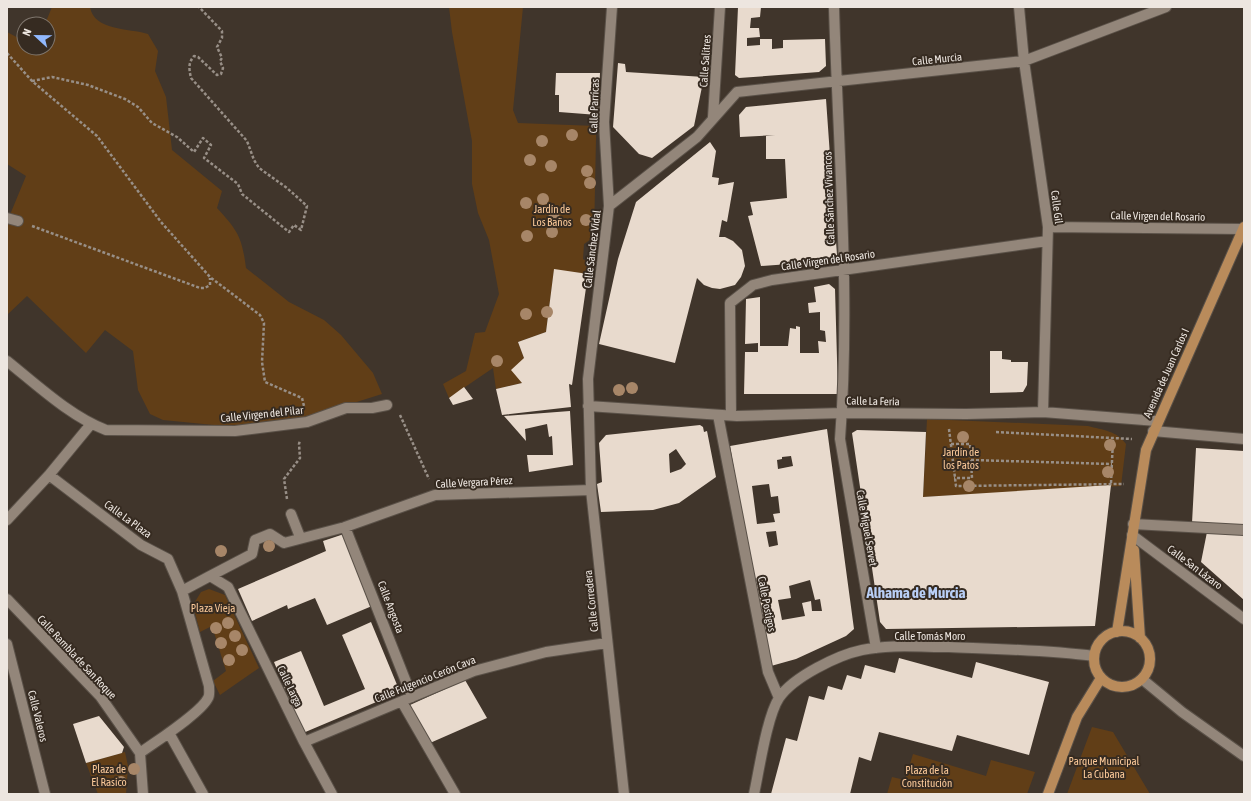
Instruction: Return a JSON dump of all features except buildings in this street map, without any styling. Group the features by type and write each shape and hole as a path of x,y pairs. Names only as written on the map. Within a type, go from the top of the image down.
{"main road":[{"name":"Avenida de Juan Carlos I","path":"1117,632 1133,524 1151,435 1244,228"},
{"name":"Avenida de Juan Carlos I","path":"1132,535 1140,638"},
{"path":"1125,631 1140,638 1146,645 1149,653 1148,671 1142,679 1135,684 1126,687 1117,687 1108,684 1101,678 1097,671 1094,656 1100,643 1104,638 1117,632 1125,631"},
{"path":"1048,794 1077,717 1101,678"}],"street":[{"name":"Calle Parricas","path":"609,206 604,122 612,7"},
{"name":"Calle Salitres","path":"713,118 720,7"},
{"name":"Calle Sánchez Vivancos","path":"834,7 843,270 842,413"},
{"name":"Calle Gil","path":"1019,7 1024,61 1048,227 1043,412"},
{"name":"Calle Murcia","path":"713,118 737,92 1024,61 1166,7"},
{"name":"Calle Sánchez Vidal","path":"588,406 588,378 609,206 697,137 713,118"},
{"path":"7,218 18,221"},
{"name":"Calle Virgen del Rosario","path":"1048,227 1244,228"},
{"name":"Calle Virgen del Rosario","path":"732,416 730,303 753,285 772,280 1048,241"},
{"name":"Calle Virgen del Pilar","path":"7,361 46,392 91,424 106,430 235,431 306,422 346,408 372,408 387,405"},
{"name":"Calle La Feria","path":"588,406 732,416 842,413 948,414 1043,412 1157,421"},
{"name":"Calle Corredera","path":"588,406 591,490 624,794"},
{"name":"Calle Miguel Servet","path":"842,413 840,439 876,648"},
{"name":"Calle Postigos","path":"718,415 768,672 779,698"},
{"path":"7,520 49,475 91,424"},
{"path":"1151,435 1244,439"},
{"name":"Calle La Plaza","path":"49,475 141,545 168,559 182,590"},
{"name":"Calle Vergara Pérez","path":"300,537 345,526 435,495 591,490"},
{"path":"143,794 140,753 169,733 205,703 209,696 209,686 182,590 252,554 256,540 270,534 284,543 300,537 290,514"},
{"path":"1133,524 1244,530"},
{"name":"Calle Angosta","path":"345,526 412,697"},
{"name":"Calle San Lázaro","path":"1132,535 1244,619"},
{"name":"Calle Larga","path":"210,576 228,587 304,742 332,794"},
{"name":"Calle Rambla de San Roque","path":"7,599 100,696 140,753"},
{"name":"Calle Fulgencio Cerón Cava","path":"304,742 474,671 546,652 607,643"},
{"name":"Calle Valeros","path":"7,644 45,794"},
{"name":"Calle Tomás Moro","path":"779,698 791,683 807,673 860,650 876,648 926,647 1046,650 1094,656"},
{"path":"1142,679 1182,712 1244,756"},
{"path":"754,794 769,725 779,698"},
{"path":"402,702 456,794"},
{"path":"169,733 203,794"}],"path":[{"path":"32,81 52,77 88,85 125,100 138,107 152,123 178,137 194,152 203,138 212,145 204,158 238,184 242,194 290,232 294,225 301,230 307,206 287,188 259,168 254,160 247,141 191,78 189,68 191,60 194,56 198,57 217,75 220,74 223,68 220,61 222,58 217,47 222,38 222,31 199,7"},
{"path":"7,53 32,81 97,136 161,222 210,277 260,315 264,323 262,362 265,382 302,398 306,422 299,444 300,458 284,479 290,514"},
{"path":"18,221 200,288 205,288 210,285 210,277"},
{"path":"387,405 402,416 435,495"},
{"path":"948,414 956,486 1111,483 1140,486"},
{"path":"949,429 957,429"},
{"path":"994,432 1113,439 1151,435"},
{"path":"1111,483 1113,439"},
{"path":"951,444 970,444 972,478 954,478"},
{"path":"971,460 1112,464"}],"green space":[{"path":"52,7 90,7 93,15 105,25 148,34 158,51 155,71 166,97 172,150 222,191 217,208 230,223 241,241 246,268 289,302 324,320 341,335 373,373 382,394 309,417 234,427 163,420 150,414 138,390 133,351 105,330 86,353 27,296 7,315 7,222 26,176 7,164 7,32 16,37 16,56 56,56 56,16 48,16"},
{"name":"Jardín de Los Baños","path":"449,7 523,7 513,110 518,123 596,126 596,138 594,237 584,244 583,259 590,264 588,274 554,270 546,332 518,342 524,358 522,383 496,389 493,368 449,398 443,384 466,371 475,333 485,332 499,294 489,240 478,213 472,184 472,141 452,32"},
{"name":"Jardín de los Patos","path":"927,419 1088,426 1109,432 1118,436 1126,444 1121,486 923,497"},
{"name":"Plaza Vieja","path":"209,589 225,595 259,668 220,695 213,681 226,671 212,626 200,632 193,605 201,592"},
{"name":"Parque Municipal La Cubana","path":"1092,727 1113,732 1150,794 1067,794"},
{"name":"Plaza de El Rasico","path":"125,752 128,766 126,794 98,794 86,763"},
{"name":"Plaza de la Constitución","path":"913,754 986,776 991,760 1035,772 1027,794 887,794 892,777 905,780"}],"district":[{"name":"Alhama de Murcia","path":"916,593"}]}
